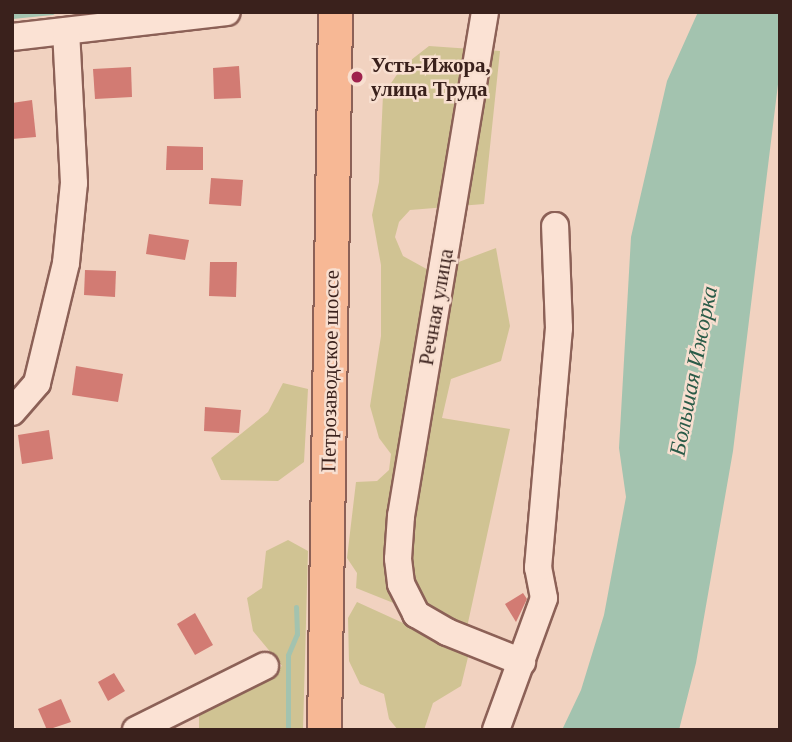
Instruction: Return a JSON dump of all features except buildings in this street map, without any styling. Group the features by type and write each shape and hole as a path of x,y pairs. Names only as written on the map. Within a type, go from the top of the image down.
{"main road":[{"name":"Петрозаводское шоссе","path":"324,730 335,12"}],"street":[{"path":"12,37 154,17 227,12"},
{"name":"Речная улица","path":"485,12 401,516 398,559 407,601 416,614 437,627 522,663"},
{"path":"12,412 37,383 66,264 74,183 66,31"},
{"path":"496,730 544,598 538,568 559,328 555,226"},
{"path":"136,730 265,667"}],"shaded area":[{"path":"429,46 500,51 484,204 410,210 399,222 395,237 403,256 432,272 496,248 510,326 501,361 451,379 442,418 510,429 466,632 356,588 357,573 347,558 356,482 377,481 389,470 391,454 379,438 370,406 381,336 381,265 372,215 379,182 383,95 402,67"},
{"path":"283,383 308,389 304,462 278,481 221,480 211,458 268,412"},
{"path":"288,540 308,551 303,730 199,730 199,710 282,666 253,631 247,598 262,588 266,551"},
{"path":"357,602 469,653 461,686 433,703 424,730 398,730 389,719 384,694 360,684 349,661 348,618"}],"water":[{"name":"Большая Ижорка","path":"698,12 780,12 780,68 733,451 696,663 679,730 562,730 581,690 604,615 626,497 619,448 631,237 667,81"}],"waterway":[{"path":"12,16 52,12"},
{"path":"288,730 288,655 297,634 296,607"}],"place":[{"name":"Усть-Ижора, улица Труда","path":"357,77"}]}
